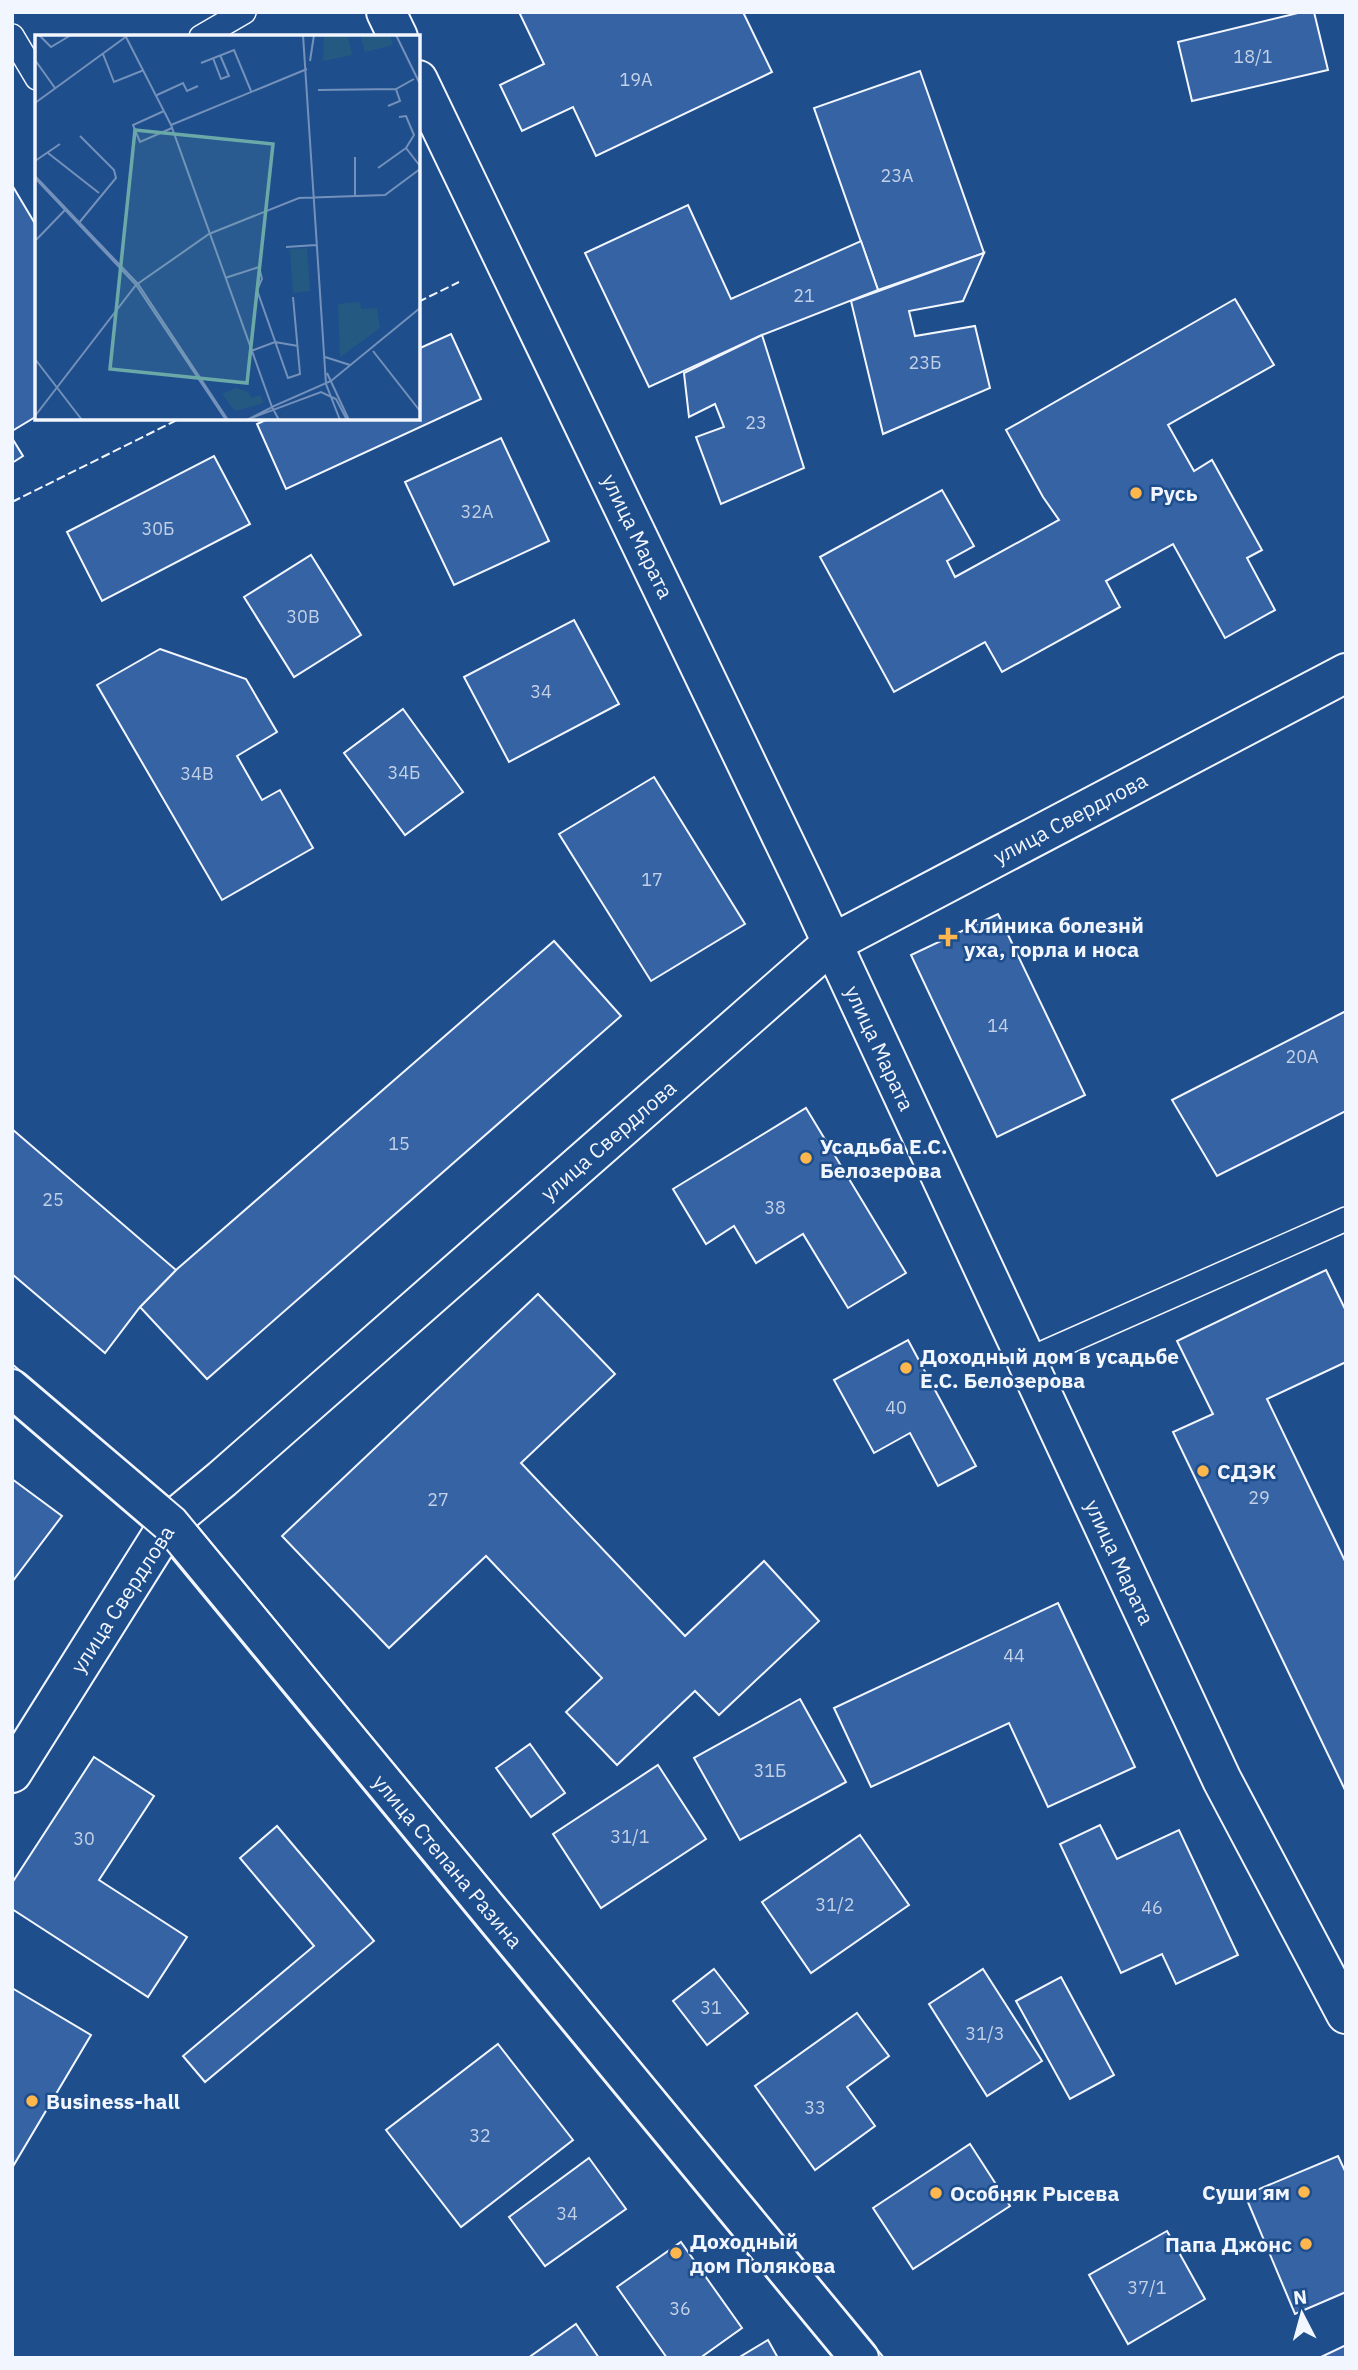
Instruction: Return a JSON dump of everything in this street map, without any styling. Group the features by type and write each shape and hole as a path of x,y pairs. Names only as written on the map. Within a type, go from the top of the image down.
{"street":[{"path":"386,12 397,35"},
{"name":"улица Марата","path":"420,84 806,885 831,944 1222,1780 1346,2014"},
{"name":"улица Свердлова","path":"12,1773 169,1523 831,944 1346,673"},
{"name":"улица Степана Разина","path":"12,1389 169,1523 859,2358"}],"lane":[{"path":"204,35 244,12"},
{"path":"12,36 35,75"},
{"path":"1027,1360 1346,1219"}],"building":[{"path":"519,12 743,12 772,72 596,156 573,107 522,131 500,85 544,64"},
{"path":"1302,12 1314,12 1328,70 1192,101 1178,42"},
{"path":"920,71 984,253 878,290 814,108"},
{"path":"12,185 35,224 35,417 12,431"},
{"path":"688,205 731,299 861,241 878,290 762,335 649,387 585,253"},
{"path":"984,253 963,301 909,311 915,336 975,326 990,388 883,434 851,301"},
{"name":"Русь","path":"1235,299 1274,365 1168,425 1194,471 1212,460 1262,550 1247,558 1275,610 1225,638 1173,544 1106,581 1120,607 1002,672 985,642 894,692 820,557 942,490 974,546 947,561 955,577 1059,520 1043,497 1006,430"},
{"path":"451,334 481,399 286,489 257,424 266,420 420,420 420,348"},
{"path":"762,335 804,468 721,504 696,437 724,427 715,404 689,417 684,373"},
{"path":"12,438 23,456 12,463"},
{"path":"501,438 549,541 454,585 405,482"},
{"path":"214,456 250,524 102,601 67,532"},
{"path":"311,555 361,635 294,677 244,597"},
{"path":"574,620 619,704 509,762 464,677"},
{"path":"160,649 246,679 277,732 237,756 262,800 280,790 313,848 222,900 97,685"},
{"path":"403,709 463,792 405,835 344,753"},
{"path":"654,777 745,924 651,981 559,834"},
{"path":"998,914 1085,1095 997,1137 911,955"},
{"path":"554,941 621,1016 207,1379 140,1307 176,1270"},
{"path":"1346,1011 1346,1111 1217,1176 1172,1100"},
{"path":"806,1108 906,1273 848,1308 803,1234 756,1263 734,1226 706,1244 673,1189"},
{"path":"12,1129 176,1270 140,1307 105,1353 12,1274"},
{"path":"1326,1270 1346,1311 1346,1362 1267,1399 1346,1563 1346,1792 1173,1432 1213,1414 1177,1341"},
{"path":"538,1294 615,1374 521,1463 685,1636 764,1561 819,1621 719,1715 695,1691 617,1765 566,1712 602,1678 486,1556 389,1648 282,1536"},
{"path":"908,1340 976,1466 938,1486 910,1433 874,1453 834,1380"},
{"path":"12,1479 62,1516 12,1582"},
{"path":"1058,1603 1135,1767 1048,1807 1009,1723 871,1787 834,1708"},
{"path":"800,1699 846,1782 740,1840 694,1758"},
{"path":"530,1744 565,1793 531,1817 496,1768"},
{"path":"94,1757 154,1796 99,1880 187,1937 148,1997 12,1909 12,1883"},
{"path":"658,1765 706,1839 601,1908 553,1834"},
{"path":"1100,1825 1117,1859 1179,1830 1238,1955 1176,1984 1162,1954 1121,1973 1060,1844"},
{"path":"277,1826 374,1941 205,2082 183,2056 314,1946 240,1858"},
{"path":"860,1835 909,1905 811,1973 762,1902"},
{"path":"714,1969 748,2013 707,2045 673,2001"},
{"path":"983,1969 1042,2061 987,2096 929,2004"},
{"path":"1061,1977 1114,2075 1070,2099 1016,2001"},
{"name":"Business-hall","path":"12,1988 91,2035 12,2168"},
{"path":"857,2013 889,2056 847,2087 875,2126 815,2170 755,2086"},
{"path":"498,2044 573,2140 461,2227 386,2130"},
{"path":"970,2144 1010,2206 913,2269 873,2208"},
{"name":"Папа Джонс","path":"1338,2156 1346,2173 1346,2292 1295,2314 1245,2195"},
{"path":"589,2158 626,2209 545,2266 509,2217"},
{"path":"1167,2231 1205,2299 1128,2344 1089,2275"},
{"path":"681,2242 742,2328 700,2358 667,2358 617,2287"},
{"path":"576,2324 599,2358 528,2358"},
{"path":"768,2340 778,2358 738,2358"},
{"path":"1346,2345 1346,2358 1319,2358"}],"tram line":[{"path":"12,1364 184,1510 884,2358"},
{"path":"12,1414 158,1539 834,2358"}],"fence":[{"path":"420,301 459,282"},
{"path":"12,502 177,420"}],"place":[{"name":"Русь","path":"1136,493"},
{"name":"Клиника болезнй уха, горла и носа","path":"948,937"},
{"name":"Усадьба Е.С. Белозерова","path":"806,1158"},
{"name":"Доходный дом в усадьбе Е.С. Белозерова","path":"906,1368"},
{"name":"СДЭК","path":"1203,1471"},
{"name":"Business-hall","path":"32,2101"},
{"name":"Суши ям","path":"1304,2192"},
{"name":"Особняк Рысева","path":"936,2193"},
{"name":"Папа Джонс","path":"1306,2244"},
{"name":"Доходный дом Полякова","path":"676,2253"}]}
